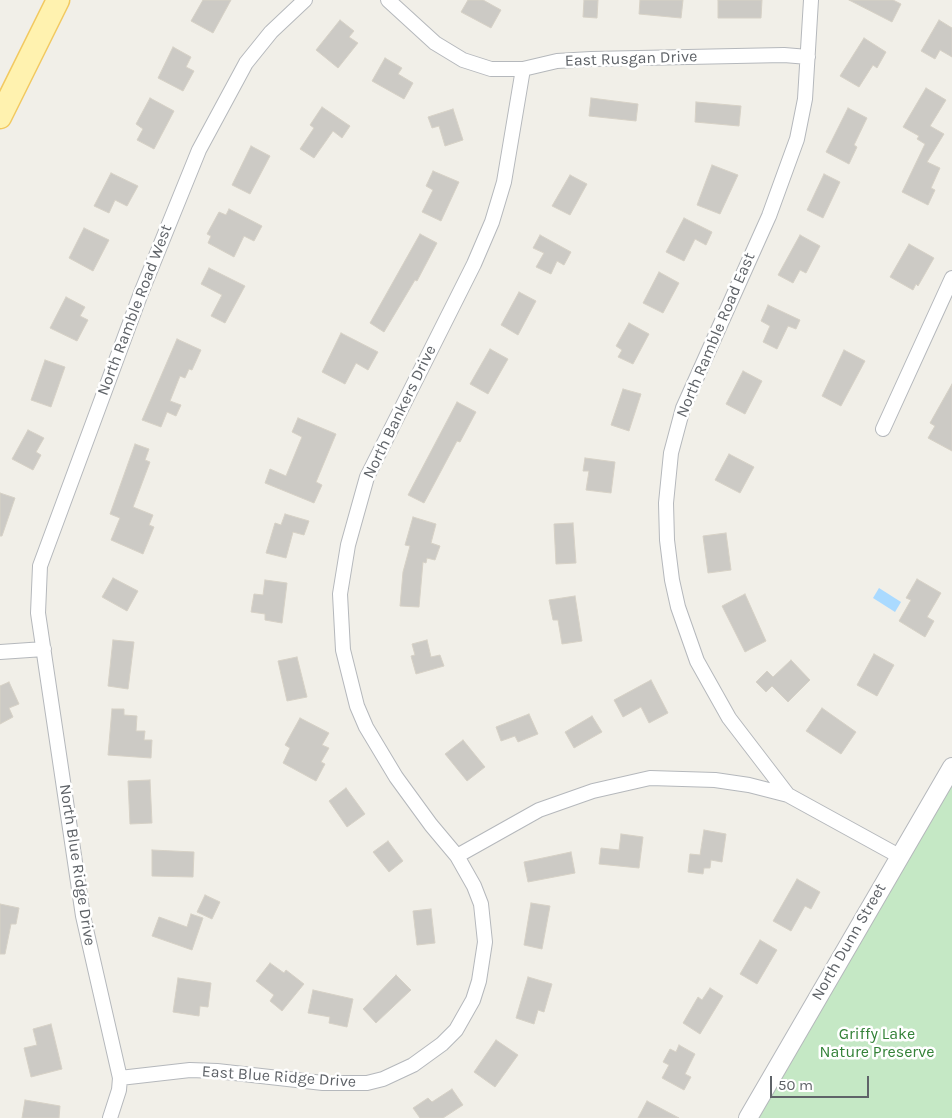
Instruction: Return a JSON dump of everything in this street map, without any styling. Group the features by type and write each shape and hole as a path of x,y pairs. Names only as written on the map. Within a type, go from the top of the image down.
{"main road":[{"path":"0,117 58,0"}],"street":[{"name":"North Ramble Road West","path":"44,649 37,594 40,566 169,221 200,150 246,62 271,32 305,0"},
{"name":"East Rusgan Drive","path":"388,0 435,43 463,60 491,69 523,69 557,61 591,59 784,55 808,57"},
{"name":"North Ramble Road East","path":"788,795 728,718 710,688 694,652 678,607 672,580 667,540 666,503 671,453 683,408 769,216 790,161 805,99 810,0"},
{"name":"North Bankers Drive","path":"457,856 431,825 396,777 366,727 357,706 343,650 340,594 348,545 367,477 474,264 495,215 504,182 523,69"},
{"path":"883,429 952,278"},
{"path":"0,652 44,649"},
{"name":"North Blue Ridge Drive","path":"44,649 83,916 120,1078"},
{"name":"North Dunn Street","path":"748,1118 952,767"},
{"path":"457,856 540,810 593,791 650,778 715,780 749,785 788,795 899,856"},
{"name":"East Blue Ridge Drive","path":"120,1078 190,1070 348,1084 383,1079 414,1065 442,1044 456,1030 473,1000 479,981 485,942 481,904 474,886 457,856"},
{"path":"110,1118 119,1090 120,1078"}],"green space":[{"name":"Griffy Lake Nature Preserve","path":"952,767 952,1118 748,1118"}],"water":[{"path":"879,588 901,602 895,612 873,598"}],"building":[{"path":"203,0 231,0 213,33 191,21"},
{"path":"468,0 483,0 501,10 491,28 461,12"},
{"path":"584,0 598,0 597,18 583,17"},
{"path":"640,0 683,0 681,18 639,14"},
{"path":"718,0 762,0 761,18 718,18"},
{"path":"849,0 893,0 901,4 892,22"},
{"path":"340,20 354,31 349,37 358,43 338,68 316,50"},
{"path":"939,20 952,28 952,57 940,50 935,59 921,51"},
{"path":"864,38 886,52 877,68 873,65 859,87 840,76"},
{"path":"173,47 191,57 186,67 194,71 183,91 158,78"},
{"path":"385,58 402,68 398,74 413,83 404,99 372,81"},
{"path":"926,88 946,100 930,126 944,134 927,162 940,168 931,188 935,190 928,205 902,192 925,144 917,139 919,136 903,127"},
{"path":"150,98 174,111 154,149 137,140 143,129 136,124"},
{"path":"591,98 638,104 636,121 589,116"},
{"path":"696,102 741,106 739,126 695,122"},
{"path":"322,107 350,126 342,138 333,131 314,158 300,149 314,128 310,125"},
{"path":"848,108 867,118 854,145 857,147 849,164 826,152"},
{"path":"453,109 463,140 445,146 439,126 432,128 428,117"},
{"path":"251,146 270,156 250,194 232,185"},
{"path":"712,165 738,175 720,214 697,205"},
{"path":"433,171 459,182 441,221 422,212 433,190 426,186"},
{"path":"111,173 138,186 127,206 115,200 109,213 94,206"},
{"path":"824,174 840,182 823,218 807,210"},
{"path":"570,175 587,184 570,215 552,206"},
{"path":"229,209 262,226 254,241 244,236 234,257 208,243 211,236 207,234 219,212 226,215"},
{"path":"684,218 712,232 706,245 695,239 684,261 666,252"},
{"path":"84,228 109,240 93,271 69,258"},
{"path":"420,234 437,243 417,281 415,280 384,332 370,323"},
{"path":"540,235 571,252 564,265 557,261 551,274 536,267 544,253 533,248"},
{"path":"800,235 820,246 806,273 800,270 793,283 778,275"},
{"path":"909,244 934,258 918,286 916,284 913,290 890,277"},
{"path":"209,268 245,286 225,323 211,316 222,295 201,284"},
{"path":"659,272 679,283 663,313 643,303"},
{"path":"519,292 536,301 518,335 501,325"},
{"path":"66,297 85,307 80,316 88,320 77,341 50,328"},
{"path":"768,305 800,320 796,329 788,326 777,349 763,342 770,326 761,321"},
{"path":"629,323 649,334 633,364 618,357 622,350 616,346"},
{"path":"341,333 378,352 368,370 356,363 345,384 322,372"},
{"path":"177,339 201,350 192,370 189,369 185,378 180,376 170,401 181,405 176,416 167,412 161,427 142,420"},
{"path":"490,349 508,359 488,394 470,384"},
{"path":"844,350 865,361 841,406 822,396"},
{"path":"45,360 65,367 51,407 31,400"},
{"path":"743,371 762,381 745,414 726,404"},
{"path":"952,384 952,451 928,438 935,426 930,423"},
{"path":"623,389 641,394 629,431 611,425"},
{"path":"457,402 476,412 460,442 457,441 424,503 408,495"},
{"path":"298,418 336,434 316,482 322,485 314,503 265,483 270,469 286,476 302,437 292,432"},
{"path":"28,430 44,438 36,452 41,455 33,470 12,459"},
{"path":"135,444 149,449 145,460 150,462 133,507 153,515 149,525 154,527 143,554 111,540 120,518 110,514"},
{"path":"729,454 754,467 740,493 715,480"},
{"path":"585,458 615,462 611,493 586,490 589,471 583,471"},
{"path":"0,493 15,498 2,536 0,536"},
{"path":"285,514 309,521 304,535 293,532 286,558 266,553 275,523 281,525"},
{"path":"413,517 436,524 431,543 440,546 435,560 427,558 426,563 423,562 419,607 400,606 403,572 410,546 405,545"},
{"path":"573,523 576,563 556,564 554,524"},
{"path":"726,533 731,570 708,573 703,536"},
{"path":"113,578 138,591 127,611 102,597"},
{"path":"917,579 941,593 927,617 934,621 925,637 899,621 911,600 906,598"},
{"path":"265,580 287,583 282,623 265,620 265,614 251,612 254,594 263,595"},
{"path":"745,594 766,641 745,652 722,606"},
{"path":"575,596 582,641 562,644 558,620 553,620 549,600"},
{"path":"113,640 134,642 128,689 108,686"},
{"path":"427,640 431,657 440,655 444,666 416,674 411,656 415,655 412,644"},
{"path":"874,654 894,665 877,696 857,685"},
{"path":"297,657 307,697 287,701 278,661"},
{"path":"791,660 810,680 788,702 772,686 766,692 756,682 767,671 773,677"},
{"path":"651,680 668,713 649,723 641,707 623,717 614,700"},
{"path":"9,682 19,704 9,708 13,717 0,724 0,686"},
{"path":"822,708 856,732 841,754 806,731"},
{"path":"112,709 124,709 124,715 137,716 136,731 145,731 144,740 152,740 151,758 108,755"},
{"path":"529,714 538,734 518,742 515,736 501,741 496,727"},
{"path":"592,716 602,732 574,748 565,732"},
{"path":"300,718 329,733 322,745 329,748 321,762 325,764 316,781 283,763 290,748 285,745"},
{"path":"463,740 485,767 467,781 445,754"},
{"path":"150,780 152,823 130,824 128,781"},
{"path":"346,788 365,814 347,827 329,801"},
{"path":"704,830 726,834 722,862 711,860 710,868 704,868 703,874 688,872 690,854 700,855"},
{"path":"621,834 643,837 639,868 599,864 601,848 619,850"},
{"path":"388,841 403,861 389,872 373,852"},
{"path":"152,850 194,852 193,877 152,876"},
{"path":"571,852 575,873 528,882 524,862"},
{"path":"797,879 820,892 811,909 805,906 791,931 773,921"},
{"path":"205,895 220,902 212,919 197,912"},
{"path":"531,903 550,906 542,949 524,945"},
{"path":"0,904 19,908 16,924 11,924 5,954 0,954"},
{"path":"431,909 435,943 417,945 413,911"},
{"path":"191,914 203,918 192,950 152,936 159,917 187,927"},
{"path":"760,940 777,950 757,984 740,974"},
{"path":"270,963 284,973 286,970 304,984 282,1011 270,1001 274,995 256,981"},
{"path":"396,975 411,990 376,1023 363,1009"},
{"path":"528,977 552,984 544,1012 538,1010 534,1024 516,1018"},
{"path":"178,978 211,983 208,1007 200,1006 199,1016 173,1012"},
{"path":"710,988 723,996 700,1034 683,1023 698,997 702,1000"},
{"path":"313,990 353,999 347,1027 329,1023 330,1017 308,1013"},
{"path":"51,1024 62,1069 31,1077 24,1048 37,1045 33,1029"},
{"path":"496,1040 518,1055 495,1087 474,1072"},
{"path":"679,1045 695,1054 685,1074 691,1077 684,1090 662,1078 669,1065 663,1062 670,1049 676,1052"},
{"path":"452,1089 463,1105 443,1118 420,1118 413,1108 428,1098 432,1102"},
{"path":"25,1100 60,1106 59,1118 22,1118"},
{"path":"647,1101 679,1118 638,1118"}]}
